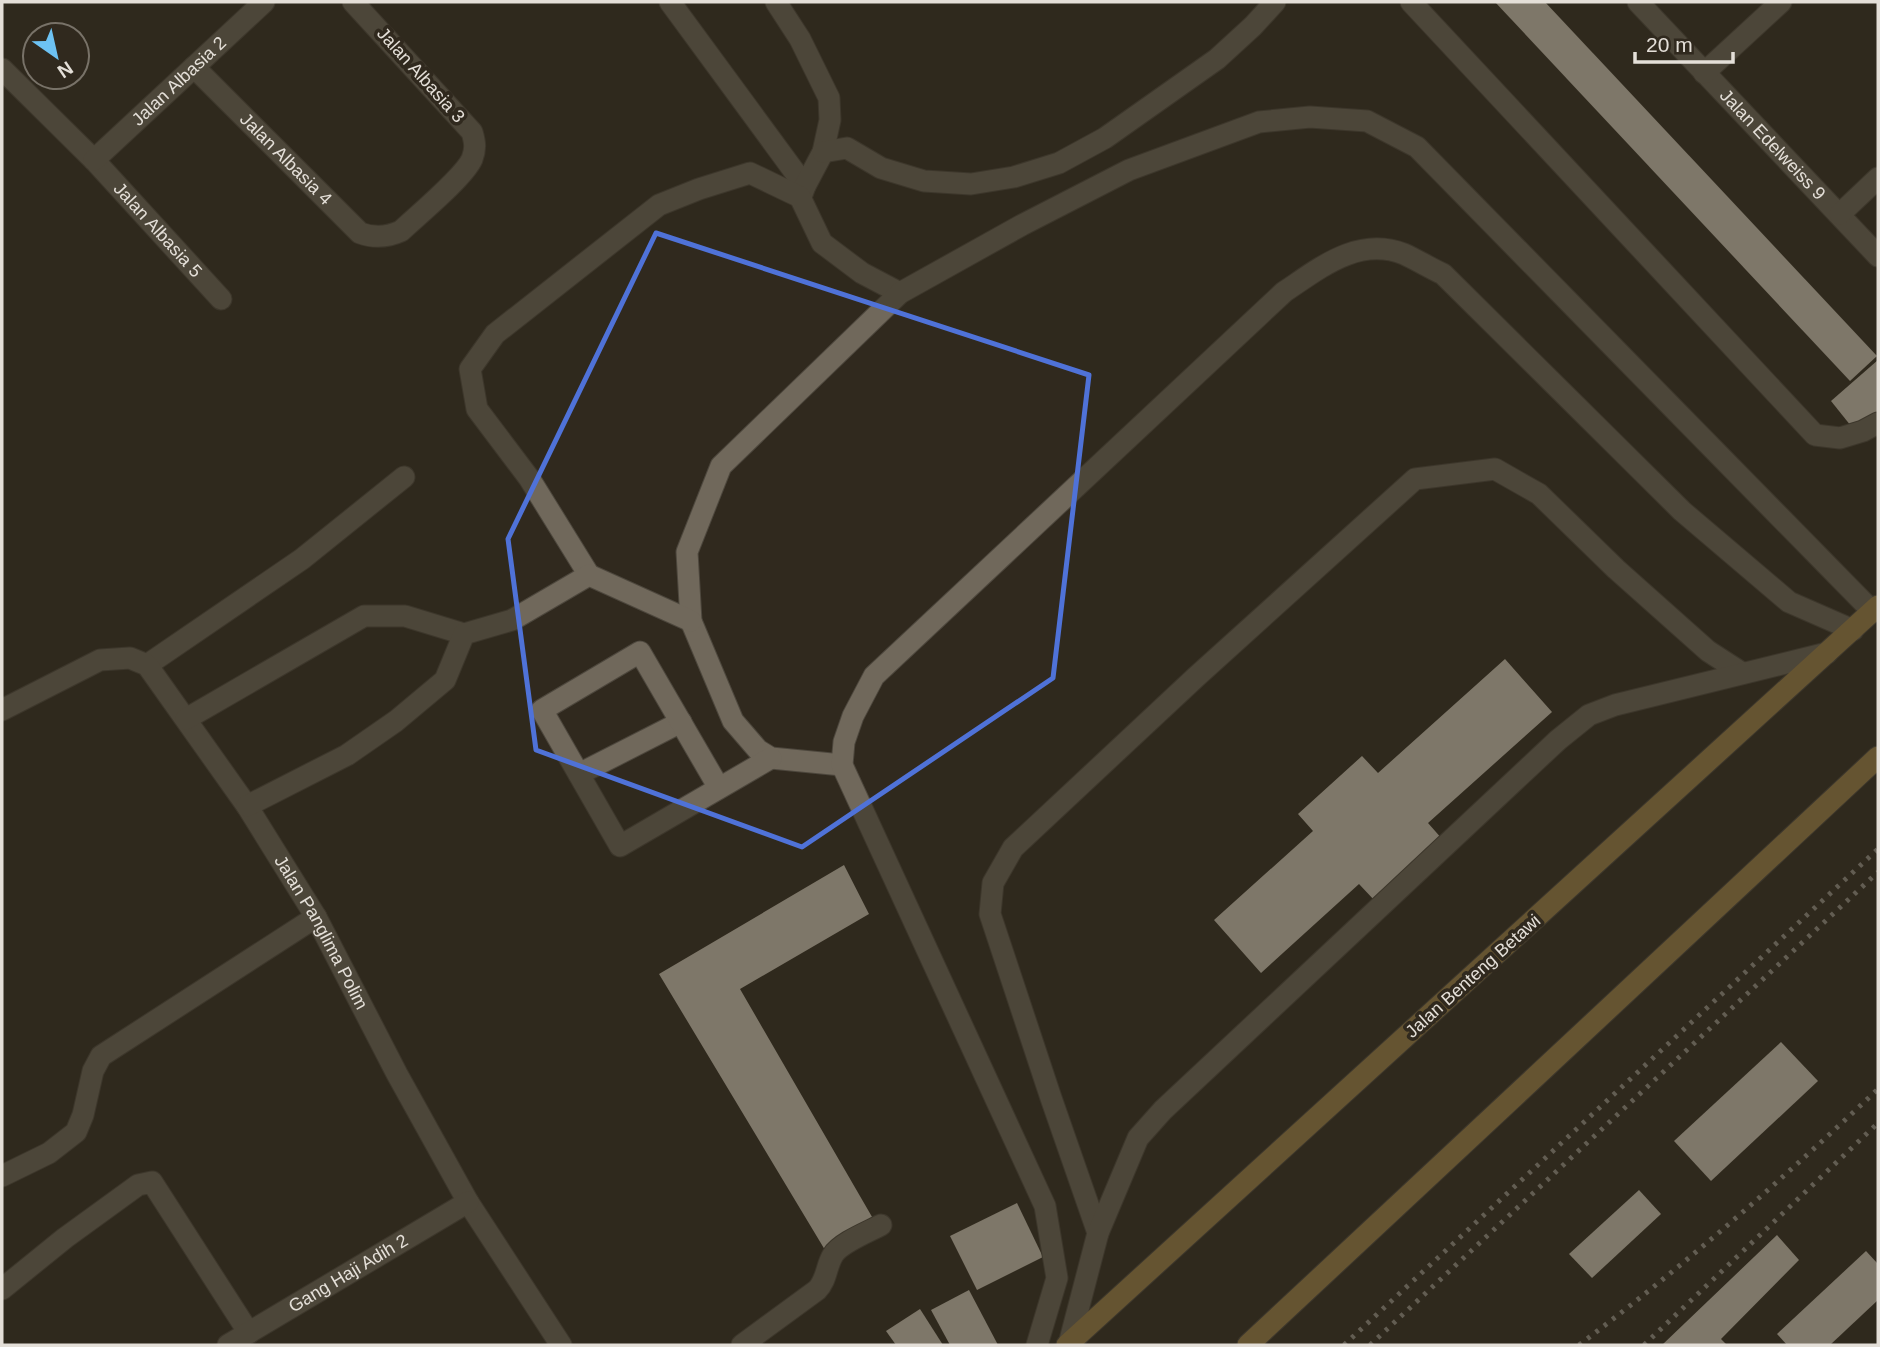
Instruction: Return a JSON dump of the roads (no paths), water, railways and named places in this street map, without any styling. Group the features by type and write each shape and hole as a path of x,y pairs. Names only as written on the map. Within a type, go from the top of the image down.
{"main road":[{"name":"Jalan Benteng Betawi","path":"1068,1345 1875,609"},
{"path":"1248,1345 1878,757"}],"street":[{"name":"Jalan Albasia 2","path":"93,160 264,2"},
{"name":"Jalan Albasia 3","path":"353,2 472,132 476,143 471,160 462,173 401,231 382,236"},
{"path":"670,2 802,192 822,243 862,273 900,293"},
{"path":"776,2 800,39 829,98 830,120 823,152 802,192"},
{"path":"823,152 847,148 881,168 924,181 971,184 1014,177 1059,163 1105,138 1217,59 1275,2"},
{"path":"1411,2 1815,435 1840,438 1878,423"},
{"name":"Jalan Edelweiss 9","path":"1638,2 1878,256"},
{"path":"1704,73 1781,2"},
{"name":"Jalan Albasia 4","path":"194,67 360,233 382,236"},
{"name":"Jalan Albasia 5","path":"2,69 93,160 221,299"},
{"path":"842,765 771,758 758,750 733,721 691,621 687,552 721,466 900,293 1022,225 1129,170 1259,122 1310,117 1367,121 1416,147 1875,609"},
{"path":"691,621 589,575 528,478 477,409 470,369 495,334 659,205 750,173 802,192"},
{"path":"1840,214 1878,178"},
{"path":"1037,1345 1057,1278 1045,1206 842,765 844,742 853,716 874,676 1284,292 1331,260 1371,248 1402,253 1443,274 1682,511 1789,602 1853,630"},
{"path":"1098,1233 990,915 993,883 1013,848 1415,479 1495,469 1539,495 1616,569 1708,651 1742,673"},
{"path":"2,710 100,660 130,657 148,665 303,559 404,477"},
{"path":"186,719 364,616 405,616 464,634 512,620 589,575"},
{"path":"247,806 347,755 396,720 445,680 464,634"},
{"path":"719,788 640,652 542,710 620,846 771,758"},
{"path":"1068,1345 1098,1233 1138,1138 1163,1110 1558,740 1588,715 1615,705 1827,653"},
{"name":"Jalan Panglima Polim","path":"148,665 247,806 316,918 397,1074 468,1202 561,1345"},
{"path":"579,774 681,722"},
{"path":"2,1176 49,1153 76,1132 83,1115 93,1071 101,1056 316,918"},
{"path":"2,1289 65,1238 138,1185 152,1182 249,1334"},
{"name":"Gang Haji Adih 2","path":"228,1345 468,1202"},
{"path":"742,1345 823,1284 833,1254 839,1248 881,1225"}],"railway":[{"path":"1344,1345 1878,849"},
{"path":"1370,1345 1878,872"},
{"path":"1579,1345 1732,1221 1878,1089"},
{"path":"1644,1345 1878,1123"}]}
